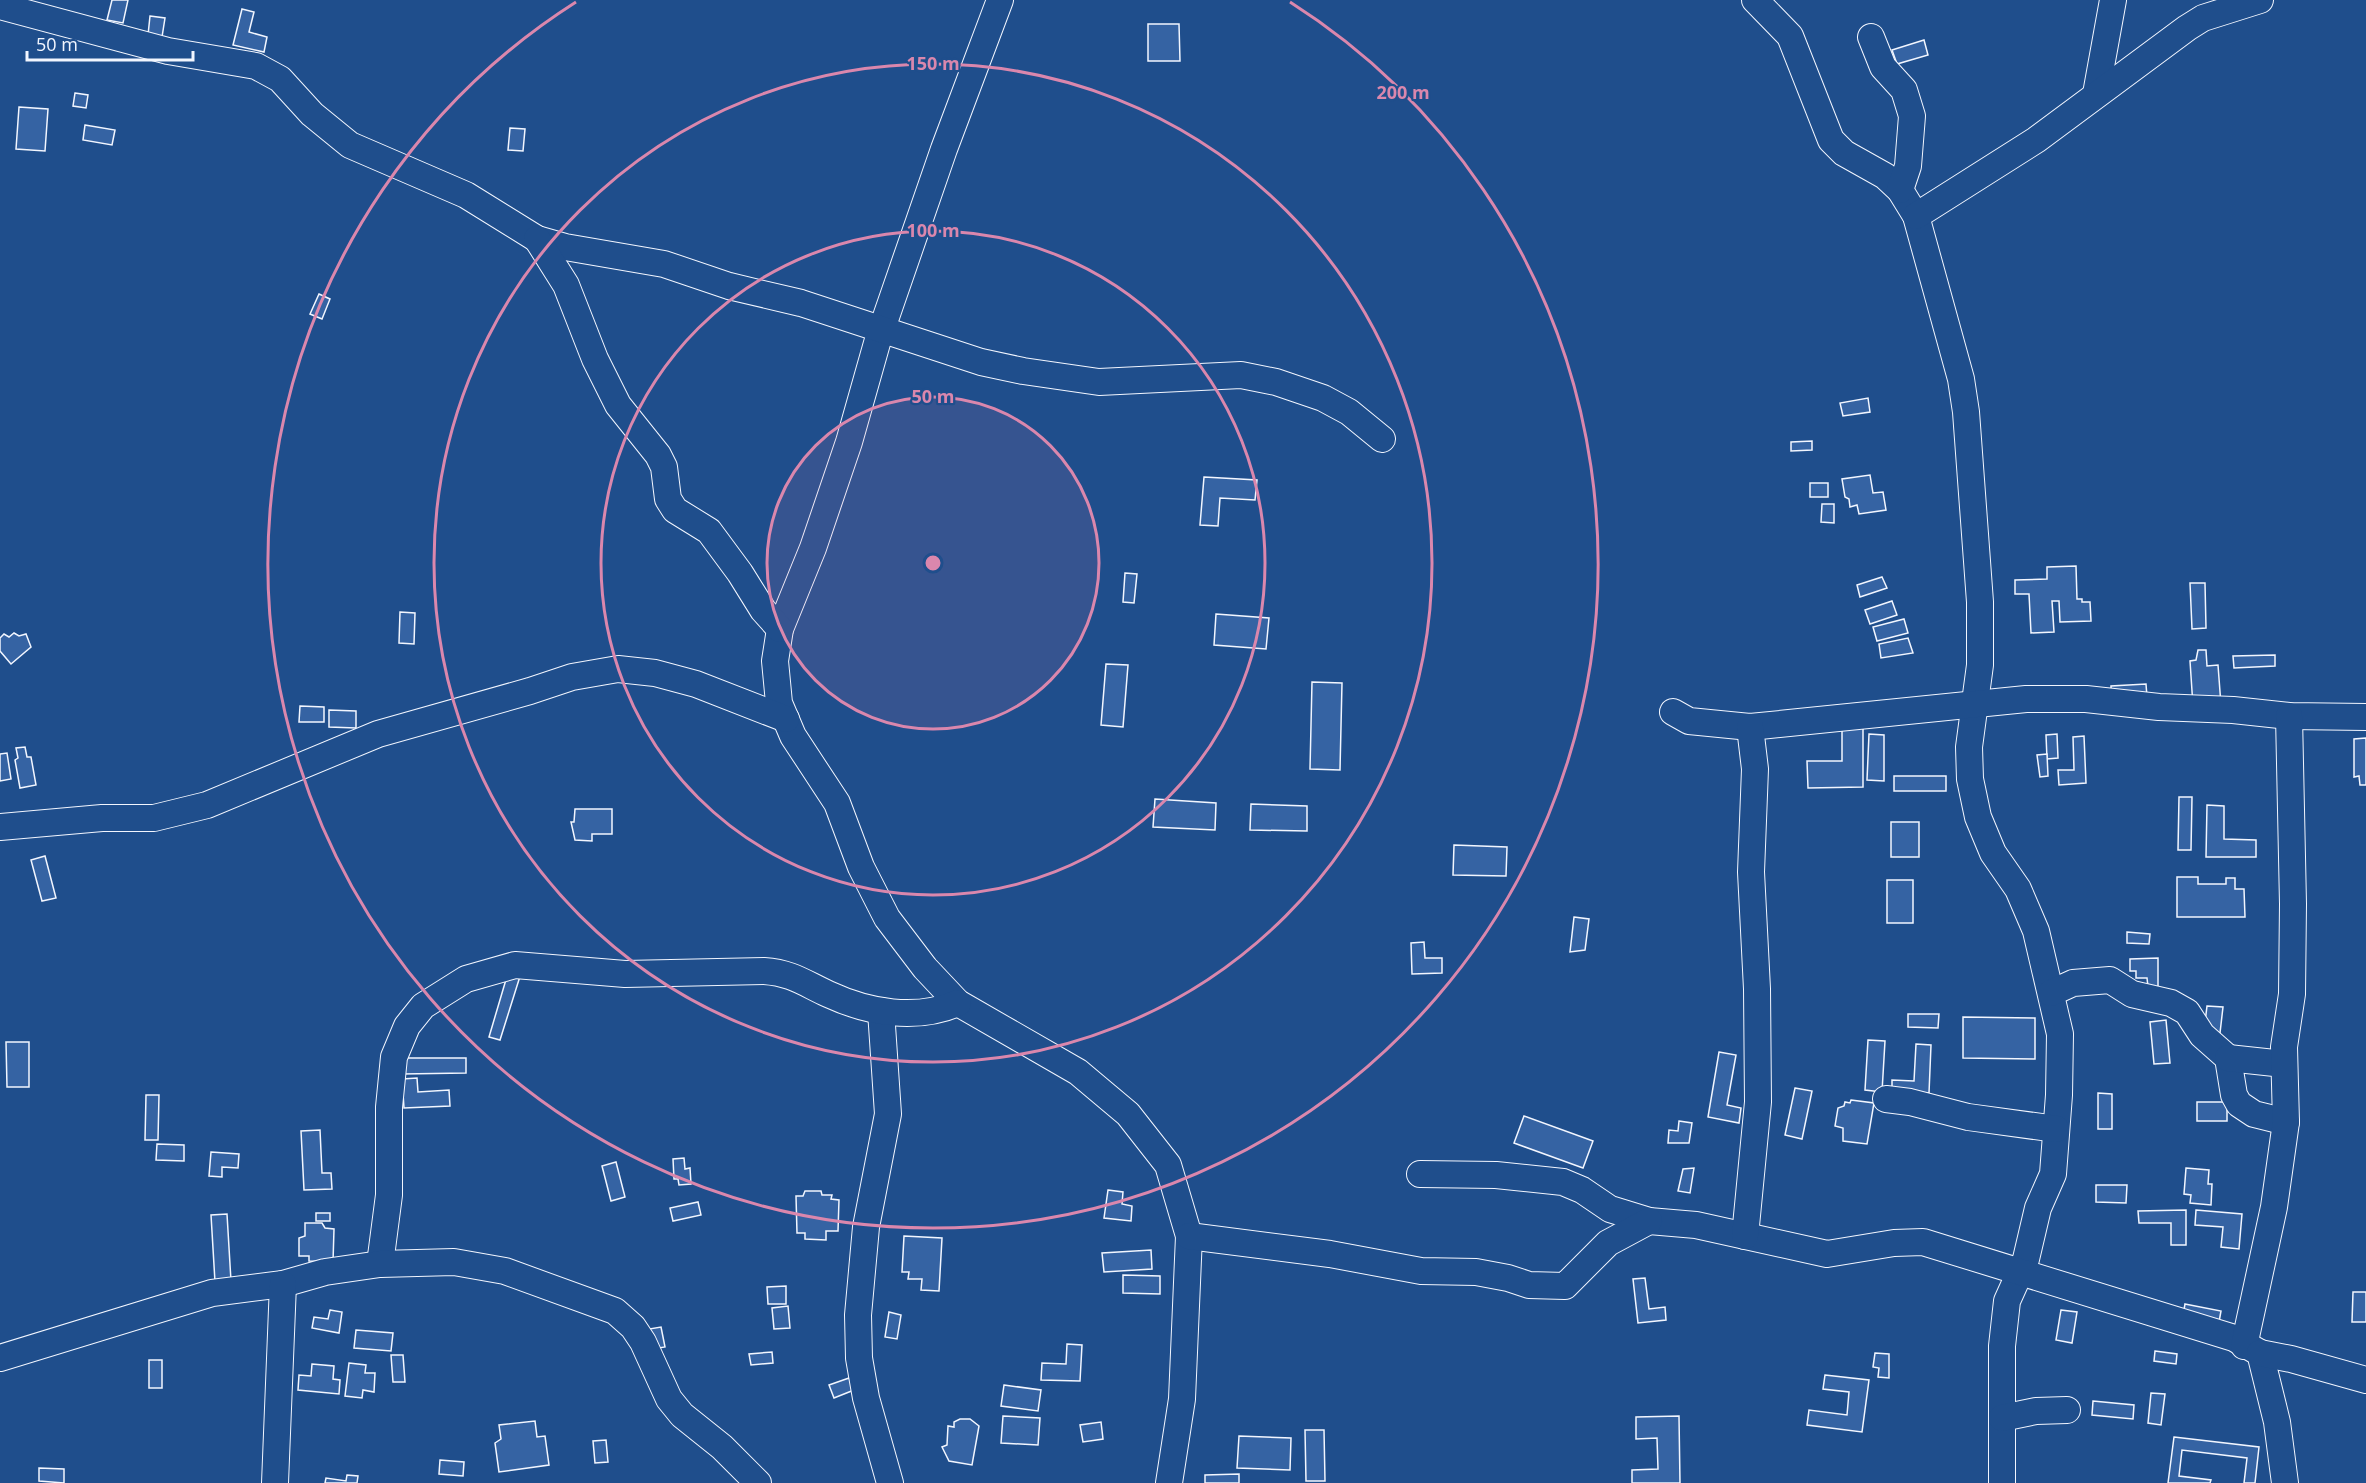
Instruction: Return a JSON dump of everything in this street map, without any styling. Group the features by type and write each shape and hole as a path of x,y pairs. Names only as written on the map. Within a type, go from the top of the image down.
{"street":[{"path":"1000,0 944,149 881,331 845,453 780,629 775,661 779,703 793,735 837,803 861,867 887,918 925,968 958,1003 1078,1072 1128,1114 1168,1165 1189,1236 1182,1399 1169,1483"},
{"path":"1755,0 1790,36 1831,140 1844,153 1885,176 1900,190 1916,216 1961,379 1966,411 1980,602 1980,665 1969,747 1970,779 1978,817 1994,853 2018,889 2036,931 2060,1034 2053,1174 2038,1208 2026,1259 2007,1301 2002,1346 2002,1483"},
{"path":"2096,94 2113,0"},
{"path":"1916,216 2036,140 2203,18 2260,0"},
{"path":"0,6 168,51 256,66 280,79 312,114 350,145 466,195 537,238 565,247 664,264 729,286 801,303 981,362 1059,378 1128,381 1242,375 1276,382 1323,398 1349,412 1382,440"},
{"path":"1871,37 1883,67 1904,90 1912,116 1908,166 1900,190"},
{"path":"537,238 566,285 595,359 618,405 661,461 668,499 675,510 709,531 740,573 763,610 780,629"},
{"path":"0,827 102,818 154,818 207,805 378,734 572,677 618,669 655,673 696,684 786,719"},
{"path":"1673,712 1689,721 1750,727 2026,699 2086,699 2159,707 2233,710 2289,716 2366,717"},
{"path":"2285,1483 2277,1422 2252,1350 2286,1122 2284,1064 2286,1030 2292,994 2293,843 2289,716"},
{"path":"1745,1236 1758,1102 1757,989 1752,912 1755,769 1750,727"},
{"path":"380,1264 389,1195 389,1107 394,1057 407,1026 423,1006 466,979 515,965 625,974 764,971 786,973 831,996 860,1007 896,1014 939,1011 958,1003"},
{"path":"2051,993 2073,983 2110,980 2132,993 2171,1003 2187,1012 2202,1035 2228,1058 2284,1064"},
{"path":"881,1011 888,1114 866,1227 858,1315 858,1347 866,1398 890,1483"},
{"path":"2228,1058 2234,1095 2239,1104 2254,1114 2286,1122"},
{"path":"1886,1099 1910,1101 1968,1118 2056,1129"},
{"path":"1420,1174 1496,1175 1563,1182 1582,1190 1610,1209 1649,1221 1696,1225 1827,1254 1894,1243 1923,1242 2021,1270 2234,1338 2252,1350 2366,1380"},
{"path":"1189,1236 1330,1254 1421,1271 1476,1272 1529,1285 1550,1287 1565,1286 1608,1243 1649,1221"},
{"path":"0,1358 212,1293 282,1284 325,1272 380,1264 454,1262 505,1271 615,1311 633,1327 643,1342 669,1399 758,1483"},
{"path":"275,1483 282,1284"},
{"path":"2002,1418 2036,1411 2067,1410"}],"building":[{"path":"112,0 128,0 123,23 107,20"},
{"path":"242,9 254,12 249,32 267,37 264,52 233,45"},
{"path":"150,16 165,18 162,37 148,35"},
{"path":"1148,24 1179,24 1180,61 1148,61"},
{"path":"1924,40 1928,55 1897,64 1892,50"},
{"path":"75,93 88,95 86,108 73,106"},
{"path":"19,107 48,109 45,151 16,149"},
{"path":"85,125 115,130 112,145 83,140"},
{"path":"510,128 525,129 523,151 508,150"},
{"path":"319,294 330,299 322,319 310,314"},
{"path":"1868,398 1870,412 1843,416 1840,403"},
{"path":"1812,441 1812,450 1791,451 1791,442"},
{"path":"1870,475 1873,493 1883,492 1886,510 1859,514 1857,505 1850,507 1849,499 1845,497 1842,479"},
{"path":"1204,477 1257,480 1255,500 1220,498 1218,526 1200,525"},
{"path":"1810,483 1828,483 1828,497 1810,497"},
{"path":"1822,504 1834,504 1834,523 1821,522"},
{"path":"2076,566 2077,599 2090,602 2091,621 2060,622 2059,601 2052,601 2054,632 2031,633 2029,594 2015,594 2015,580 2047,579 2047,567"},
{"path":"1125,573 1137,574 1134,603 1123,602"},
{"path":"1882,577 1887,588 1860,597 1857,585"},
{"path":"2190,583 2205,583 2206,628 2192,629"},
{"path":"1892,601 1897,615 1870,624 1865,610"},
{"path":"400,612 415,613 414,644 399,643"},
{"path":"1216,614 1269,618 1266,649 1214,645"},
{"path":"1904,619 1908,633 1877,641 1873,627"},
{"path":"14,633 19,636 26,634 31,647 11,664 0,651 0,638 4,634 9,637"},
{"path":"1908,638 1913,653 1881,658 1879,644"},
{"path":"2198,650 2206,650 2207,666 2218,665 2221,705 2193,706 2190,661 2196,660"},
{"path":"2275,655 2275,666 2234,668 2233,656"},
{"path":"1106,664 1128,665 1123,727 1101,725"},
{"path":"1312,682 1342,683 1340,770 1310,769"},
{"path":"2146,684 2147,697 2111,699 2111,686"},
{"path":"300,706 324,707 324,722 299,722"},
{"path":"329,710 356,711 356,728 329,727"},
{"path":"1842,724 1863,724 1863,787 1808,788 1807,761 1842,761"},
{"path":"1869,734 1884,735 1884,781 1867,780"},
{"path":"2057,734 2058,758 2047,759 2046,735"},
{"path":"2084,736 2086,783 2059,785 2058,770 2074,770 2073,737"},
{"path":"2366,738 2366,785 2360,785 2359,776 2354,777 2354,739"},
{"path":"25,747 27,757 31,757 36,785 20,788 15,760 18,758 16,748"},
{"path":"7,753 11,779 0,781 0,754"},
{"path":"2047,754 2048,776 2040,777 2037,755"},
{"path":"1894,776 1946,776 1946,791 1894,791"},
{"path":"2179,797 2192,797 2191,850 2178,850"},
{"path":"1155,799 1216,803 1215,830 1153,827"},
{"path":"1251,804 1307,806 1307,831 1250,830"},
{"path":"2207,805 2224,806 2224,839 2256,840 2256,857 2206,857"},
{"path":"575,809 612,809 612,834 592,834 592,841 575,840 571,822 574,822"},
{"path":"1891,822 1919,822 1919,857 1891,857"},
{"path":"1454,845 1507,847 1506,876 1453,875"},
{"path":"45,856 56,898 42,901 31,860"},
{"path":"2177,877 2198,877 2198,884 2226,884 2226,878 2235,878 2235,889 2244,889 2245,917 2177,917"},
{"path":"1887,880 1913,880 1913,923 1887,923"},
{"path":"1574,917 1589,919 1585,950 1570,952"},
{"path":"2127,932 2150,934 2149,944 2127,943"},
{"path":"1424,942 1425,958 1442,958 1442,973 1412,974 1411,943"},
{"path":"2158,958 2158,987 2148,987 2147,978 2136,978 2136,971 2130,971 2130,959"},
{"path":"510,966 522,970 500,1040 489,1037"},
{"path":"2207,1006 2223,1007 2220,1033 2204,1031"},
{"path":"1908,1014 1939,1014 1938,1028 1908,1027"},
{"path":"1963,1017 2035,1018 2035,1059 1963,1058"},
{"path":"2166,1020 2170,1063 2154,1064 2150,1022"},
{"path":"1868,1040 1885,1041 1882,1092 1865,1090"},
{"path":"6,1042 29,1042 29,1087 7,1087"},
{"path":"1916,1044 1931,1045 1929,1093 1892,1091 1892,1080 1914,1081"},
{"path":"1719,1052 1736,1055 1727,1105 1741,1108 1739,1123 1708,1117"},
{"path":"402,1058 466,1058 466,1073 402,1074"},
{"path":"417,1078 418,1092 449,1090 450,1106 404,1108 402,1079"},
{"path":"1795,1088 1812,1091 1802,1139 1785,1135"},
{"path":"2098,1093 2112,1094 2112,1129 2098,1129"},
{"path":"146,1095 159,1095 158,1140 145,1140"},
{"path":"1851,1100 1874,1103 1867,1144 1843,1141 1843,1128 1835,1126 1838,1108 1844,1106 1845,1102 1850,1103"},
{"path":"2197,1102 2227,1102 2227,1121 2197,1121"},
{"path":"1524,1116 1593,1141 1583,1168 1514,1143"},
{"path":"1679,1121 1692,1123 1689,1143 1668,1143 1669,1130 1678,1131"},
{"path":"320,1130 322,1173 331,1173 332,1189 304,1190 301,1131"},
{"path":"157,1144 184,1145 184,1161 156,1160"},
{"path":"211,1152 239,1154 238,1168 222,1167 222,1177 209,1176"},
{"path":"684,1158 685,1169 690,1168 691,1184 679,1185 678,1179 674,1179 673,1159"},
{"path":"616,1162 625,1197 611,1201 602,1166"},
{"path":"1694,1168 1690,1193 1678,1191 1683,1169"},
{"path":"2186,1168 2209,1170 2208,1184 2212,1184 2211,1205 2190,1203 2191,1195 2184,1194"},
{"path":"2096,1185 2127,1185 2126,1203 2096,1202"},
{"path":"1108,1190 1123,1192 1122,1204 1132,1206 1131,1221 1104,1218"},
{"path":"805,1191 821,1191 822,1195 832,1195 831,1199 839,1200 838,1231 826,1231 826,1240 805,1239 805,1233 797,1233 796,1196 803,1196"},
{"path":"698,1202 701,1215 673,1221 670,1208"},
{"path":"2186,1210 2186,1245 2171,1245 2171,1223 2139,1223 2138,1211"},
{"path":"2196,1210 2242,1214 2239,1249 2221,1247 2223,1227 2195,1225"},
{"path":"316,1213 330,1213 330,1221 316,1221"},
{"path":"227,1214 231,1281 215,1282 211,1215"},
{"path":"305,1223 322,1223 325,1228 334,1229 333,1262 309,1261 309,1256 299,1256 299,1238 305,1236"},
{"path":"904,1236 942,1238 939,1291 921,1290 922,1279 908,1279 909,1272 902,1272"},
{"path":"1151,1250 1152,1269 1104,1272 1102,1253"},
{"path":"1123,1275 1160,1276 1160,1294 1123,1293"},
{"path":"1645,1278 1649,1309 1665,1307 1666,1320 1638,1323 1633,1279"},
{"path":"786,1286 786,1304 768,1304 767,1287"},
{"path":"2353,1292 2366,1292 2366,1322 2352,1322"},
{"path":"2185,1304 2221,1311 2219,1322 2183,1315"},
{"path":"788,1306 790,1328 774,1329 772,1308"},
{"path":"330,1310 342,1312 339,1333 312,1328 314,1317 328,1319"},
{"path":"2061,1310 2077,1312 2072,1343 2056,1340"},
{"path":"889,1312 901,1315 897,1339 885,1337"},
{"path":"661,1327 665,1347 653,1349 649,1329"},
{"path":"356,1330 393,1333 391,1351 354,1348"},
{"path":"1067,1344 1082,1345 1080,1381 1041,1380 1042,1363 1066,1364"},
{"path":"2155,1351 2177,1354 2176,1364 2154,1361"},
{"path":"772,1352 773,1363 751,1365 749,1354"},
{"path":"1875,1353 1889,1354 1889,1378 1878,1377 1879,1368 1873,1367"},
{"path":"391,1355 403,1355 405,1382 393,1382"},
{"path":"149,1360 162,1360 162,1388 149,1388"},
{"path":"349,1363 366,1365 365,1373 375,1373 374,1392 363,1390 362,1398 345,1396"},
{"path":"312,1364 334,1366 333,1379 340,1380 339,1394 298,1390 299,1375 311,1376"},
{"path":"1825,1375 1869,1380 1862,1432 1807,1425 1809,1410 1847,1415 1849,1392 1823,1389"},
{"path":"849,1378 854,1390 834,1398 829,1385"},
{"path":"1004,1385 1041,1390 1038,1411 1001,1406"},
{"path":"2151,1393 2165,1394 2161,1425 2148,1423"},
{"path":"2093,1401 2134,1405 2133,1419 2092,1415"},
{"path":"1003,1416 1040,1418 1038,1445 1001,1443"},
{"path":"1679,1416 1680,1483 1632,1483 1632,1470 1658,1469 1657,1438 1636,1439 1636,1417"},
{"path":"960,1419 970,1419 979,1426 972,1465 949,1461 942,1447 947,1445 948,1426 954,1427 954,1422"},
{"path":"535,1421 537,1437 545,1436 549,1465 499,1472 495,1443 501,1439 499,1425"},
{"path":"1101,1422 1103,1439 1083,1442 1080,1425"},
{"path":"1305,1430 1324,1430 1325,1481 1306,1481"},
{"path":"1239,1436 1291,1438 1290,1470 1237,1468"},
{"path":"2174,1437 2259,1447 2255,1483 2244,1483 2247,1458 2182,1450 2179,1476 2211,1480 2210,1483 2168,1483"},
{"path":"606,1440 608,1462 595,1463 593,1441"},
{"path":"440,1460 464,1462 463,1476 439,1474"},
{"path":"39,1468 64,1469 64,1483 39,1481"},
{"path":"1239,1474 1239,1483 1205,1483 1205,1475"},
{"path":"347,1475 358,1476 357,1483 325,1483 326,1478 346,1481"}]}
